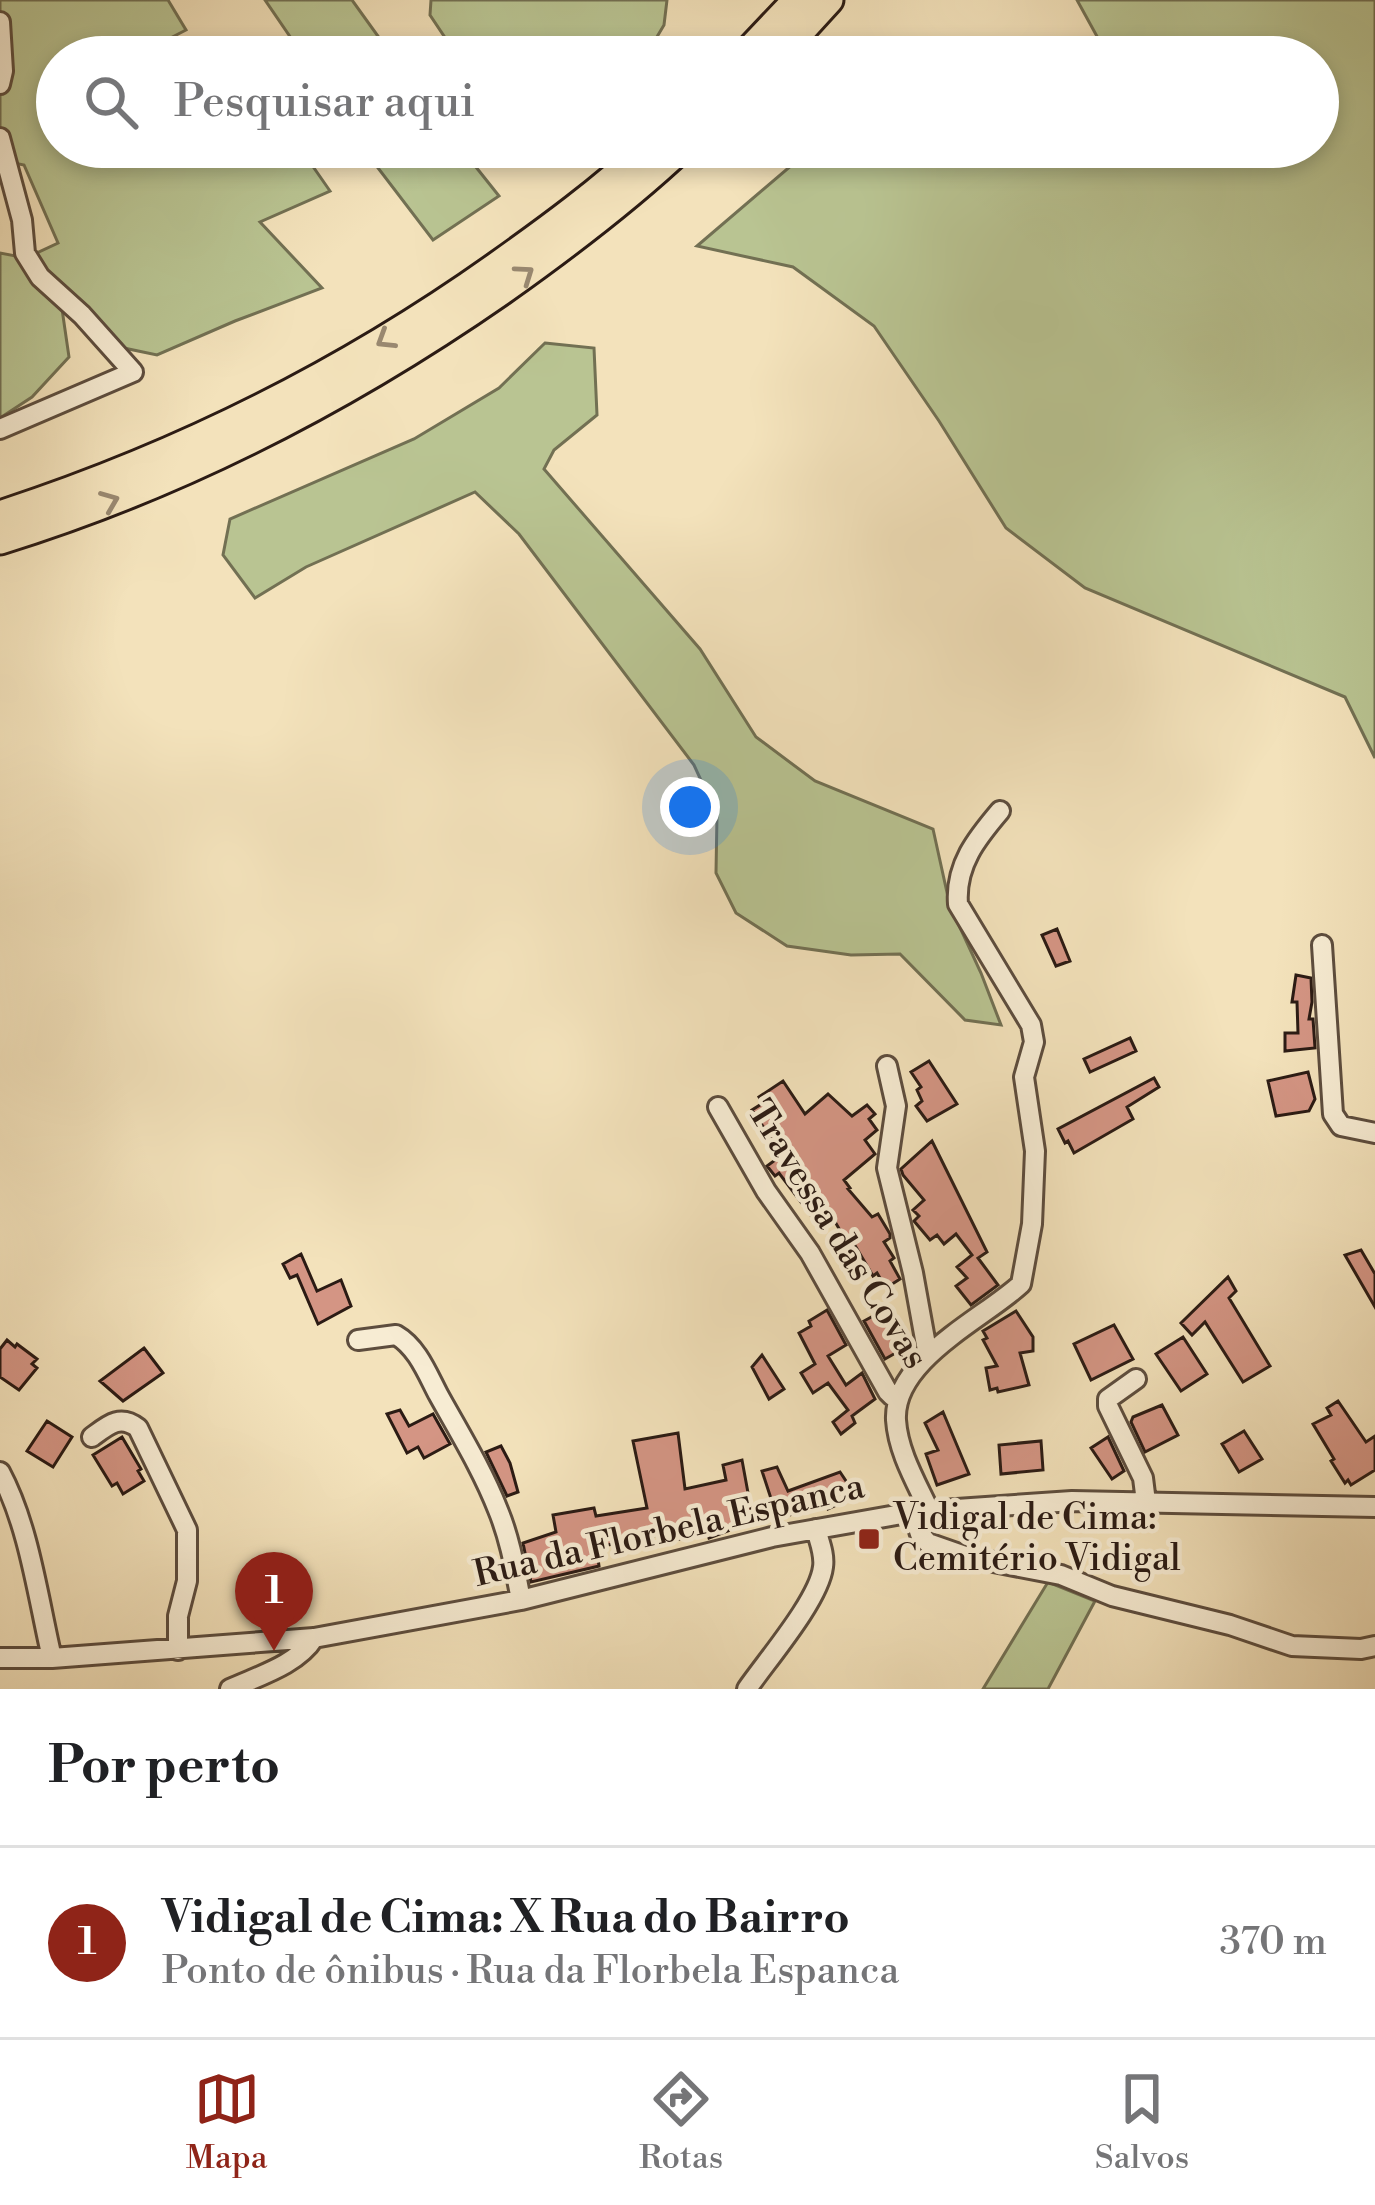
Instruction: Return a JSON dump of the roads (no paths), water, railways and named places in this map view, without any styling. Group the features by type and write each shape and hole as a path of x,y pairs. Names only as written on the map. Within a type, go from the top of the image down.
{"highway":[{"path":"763,36 797,0"},
{"path":"796,36 829,0"},
{"path":"0,515 67,494 177,449 373,347 543,234 623,168"},
{"path":"0,541 165,479 337,395 444,330 543,261 658,168"}],"street":[{"path":"0,22 0,84"},
{"path":"0,137 26,253 40,277 82,314 133,372 0,429"},
{"path":"1000,811 977,837 964,863 958,904 1030,1025 1034,1049 1025,1069 1024,1089 1035,1151 1032,1224 1021,1284 928,1356 899,1398 898,1435 921,1511 920,1534 928,1543 968,1557 1061,1575 1112,1596 1231,1625 1292,1646 1375,1646"},
{"path":"1322,945 1333,1114 1341,1126 1375,1133"},
{"path":"887,1066 896,1106 887,1168 928,1356"},
{"name":"Travessa das Covas","path":"718,1107 766,1191 810,1252 888,1391 899,1398"},
{"path":"358,1340 396,1335 409,1344 422,1364 492,1496 514,1558 521,1600"},
{"path":"1136,1379 1108,1400 1108,1406 1143,1478 1146,1502"},
{"path":"92,1437 115,1421 128,1421 138,1428 180,1512 189,1542 187,1581 176,1631 178,1650"},
{"path":"0,1472 32,1569 52,1658"},
{"name":"Rua da Florbela Espanca","path":"0,1658 314,1638 521,1600 752,1542 921,1511 1072,1501 1375,1507"},
{"path":"747,1689 804,1608 822,1573 816,1529"},
{"path":"230,1689 295,1658 314,1638"}],"place":[{"name":"Vidigal de Cima: Cemitério Vidigal","path":"869,1539"},
{"name":"Vidigal de Cima: X Rua do Bairro","path":"274,1651"}]}
